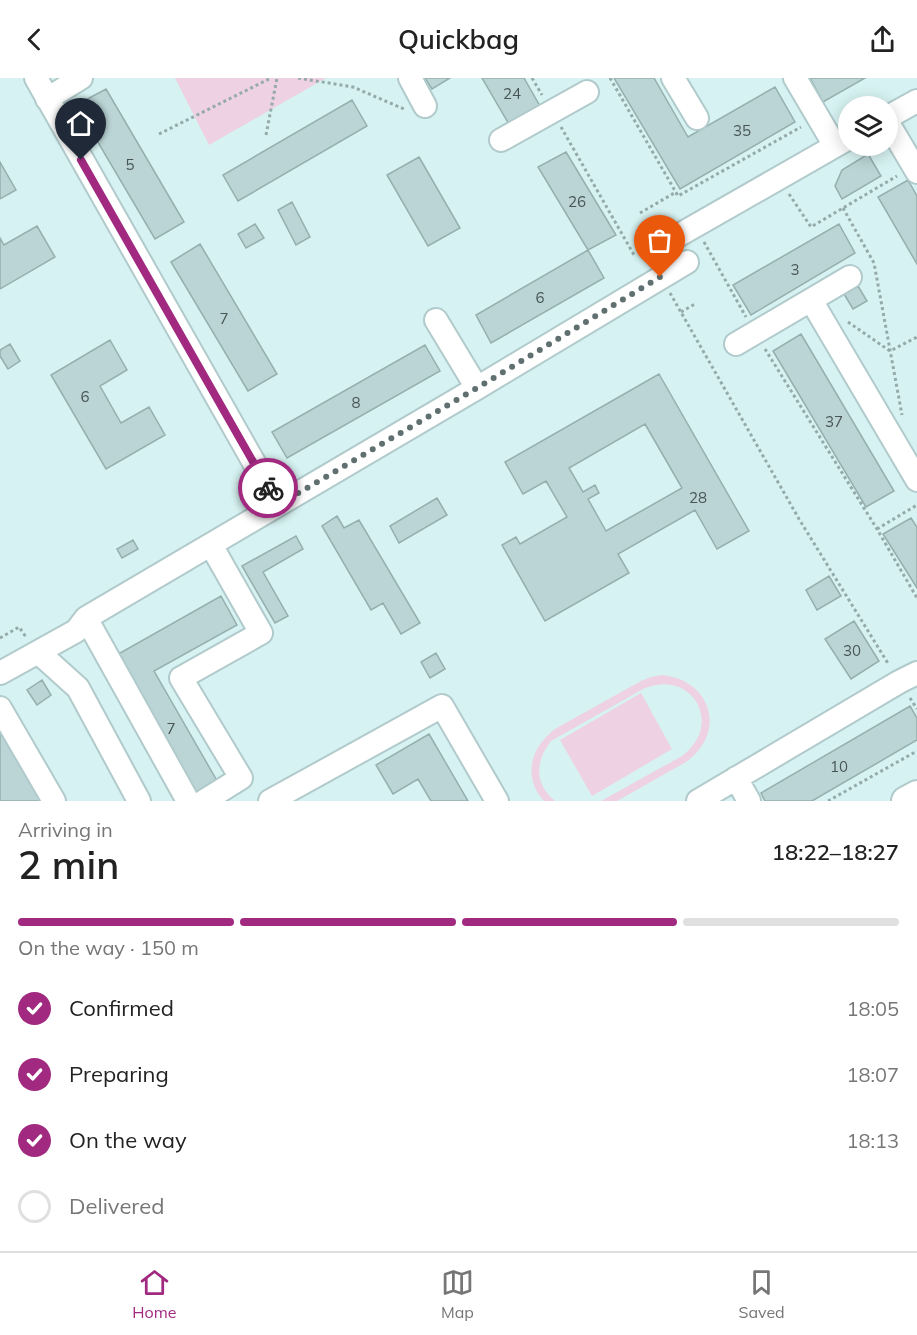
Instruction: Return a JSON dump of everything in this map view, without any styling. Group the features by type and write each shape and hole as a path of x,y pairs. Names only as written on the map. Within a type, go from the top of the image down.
{"main road":[{"path":"906,801 917,795"}],"street":[{"path":"36,78 278,505"},
{"path":"47,99 81,78"},
{"path":"410,78 419,110"},
{"path":"673,78 697,118"},
{"path":"795,78 818,118 838,138"},
{"path":"501,140 587,92"},
{"path":"898,111 917,101"},
{"path":"898,140 915,169"},
{"path":"674,238 838,144"},
{"path":"0,673 687,262"},
{"path":"736,344 850,277"},
{"path":"811,300 839,327 917,480"},
{"path":"436,320 477,388"},
{"path":"204,801 241,778 181,678 261,633 211,545"},
{"path":"81,624 174,801"},
{"path":"81,624 188,801"},
{"path":"38,652 78,688 139,801"},
{"path":"698,801 908,677"},
{"path":"270,801 442,706 497,801"},
{"path":"0,708 54,801"},
{"path":"736,778 749,801"}],"path":[{"path":"159,134 271,78"},
{"path":"266,135 277,78"},
{"path":"298,78 353,87 419,110"},
{"path":"532,78 634,255"},
{"path":"610,78 678,196 818,118"},
{"path":"789,193 810,227 915,169"},
{"path":"640,213 676,192"},
{"path":"843,208 874,263 903,420"},
{"path":"704,243 727,285 917,598"},
{"path":"667,288 799,519 908,677 917,709"},
{"path":"681,312 695,304"},
{"path":"839,327 890,351"},
{"path":"890,351 917,337"},
{"path":"877,529 917,506"},
{"path":"0,638 19,627 38,652"},
{"path":"828,801 917,751"}],"shaded area":[{"path":"175,78 326,78 209,145"},
{"path":"662,675 679,679 693,687 702,697 708,710 710,723 707,737 699,750 686,762 617,801 601,801 682,756 694,743 701,730 701,716 697,703 689,693 677,686 662,684 645,688 551,741 542,756 539,772 543,787 555,801 544,801 537,792 531,772 535,753 547,736 555,729 641,681"},
{"path":"641,693 672,749 592,796 560,740"}],"building":[{"path":"425,78 450,78 432,89"},
{"path":"482,78 524,78 541,108 510,126"},
{"path":"614,78 654,78 688,137 775,87 795,122 680,189"},
{"path":"810,78 865,78 823,102"},
{"path":"106,89 184,222 155,239 76,105"},
{"path":"352,100 367,126 238,201 223,175"},
{"path":"566,152 616,235 588,250 538,167"},
{"path":"865,156 869,156 881,176 842,199 835,186 842,170"},
{"path":"419,157 460,228 428,246 387,175"},
{"path":"0,162 16,190 0,199"},
{"path":"908,180 917,196 917,264 878,197"},
{"path":"292,202 310,237 296,245 278,210"},
{"path":"255,224 264,238 246,248 238,234"},
{"path":"839,224 855,253 751,315 733,285"},
{"path":"37,226 55,257 0,289 0,238 4,245"},
{"path":"200,244 277,374 248,391 171,262"},
{"path":"588,250 604,278 491,343 476,315"},
{"path":"858,286 867,301 853,309 844,294"},
{"path":"801,334 894,491 866,507 773,351"},
{"path":"110,340 127,370 100,386 121,423 149,407 165,435 106,469 51,375"},
{"path":"10,344 20,361 8,369 0,356 0,350"},
{"path":"425,345 440,371 287,458 272,432"},
{"path":"659,374 749,531 717,549 695,510 618,554 629,573 545,621 502,545 516,537 520,544 567,517 546,481 523,494 505,462","holes":["645,424 682,488 606,531 588,499 599,493 595,485 583,492 569,468"]},
{"path":"437,498 447,515 399,543 390,526"},
{"path":"337,516 344,528 359,520 420,623 401,634 383,603 371,610 322,526"},
{"path":"911,518 917,527 917,588 883,534"},
{"path":"296,536 303,549 263,572 288,616 275,623 242,566"},
{"path":"133,540 138,549 122,558 117,549"},
{"path":"829,576 841,596 817,610 806,590"},
{"path":"221,596 237,625 154,671 220,786 196,800 113,657"},
{"path":"854,621 879,661 851,679 825,639"},
{"path":"436,653 445,669 430,678 421,662"},
{"path":"42,680 51,695 37,705 27,690"},
{"path":"910,706 917,718 917,740 812,801 765,801 761,793"},
{"path":"0,729 44,801 0,801"},
{"path":"429,734 468,801 431,801 418,779 393,794 376,765"}],"way so far":[{"path":"268,488 278,505 660,277"}],"route":[{"path":"81,160 268,488"}]}
